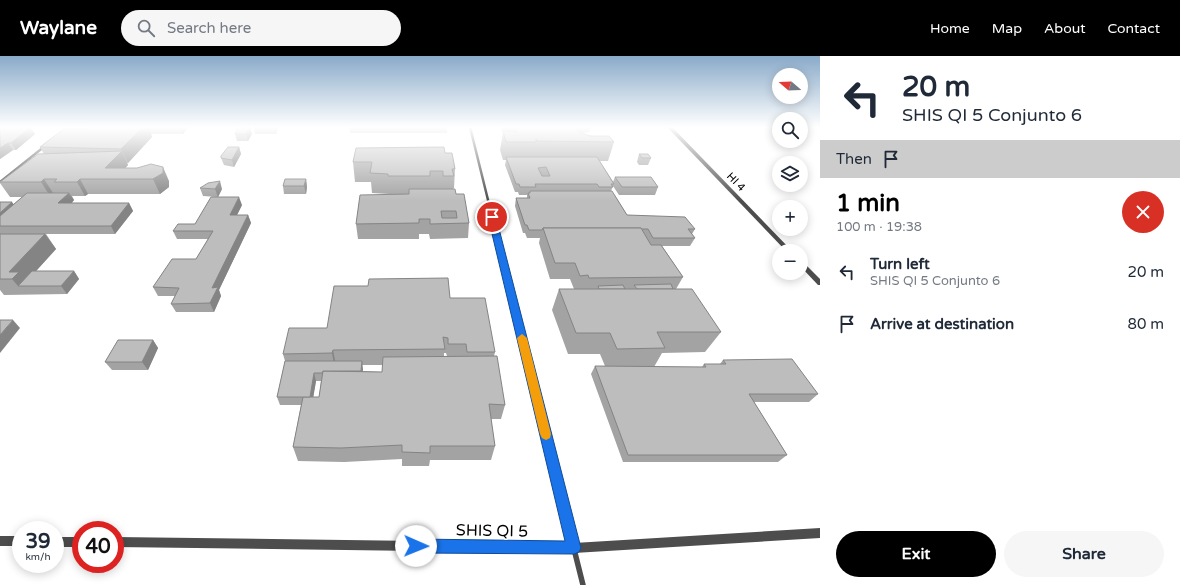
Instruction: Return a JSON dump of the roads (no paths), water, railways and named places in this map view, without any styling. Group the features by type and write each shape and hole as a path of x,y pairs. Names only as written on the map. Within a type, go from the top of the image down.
{"street":[{"path":"0,182 38,152"},
{"path":"476,152 583,585"},
{"name":"HI 4","path":"693,152 782,244"},
{"path":"808,270 820,283"},
{"name":"SHIS QI 5","path":"124,542 574,548 820,533"},
{"path":"0,541 12,541"}]}
